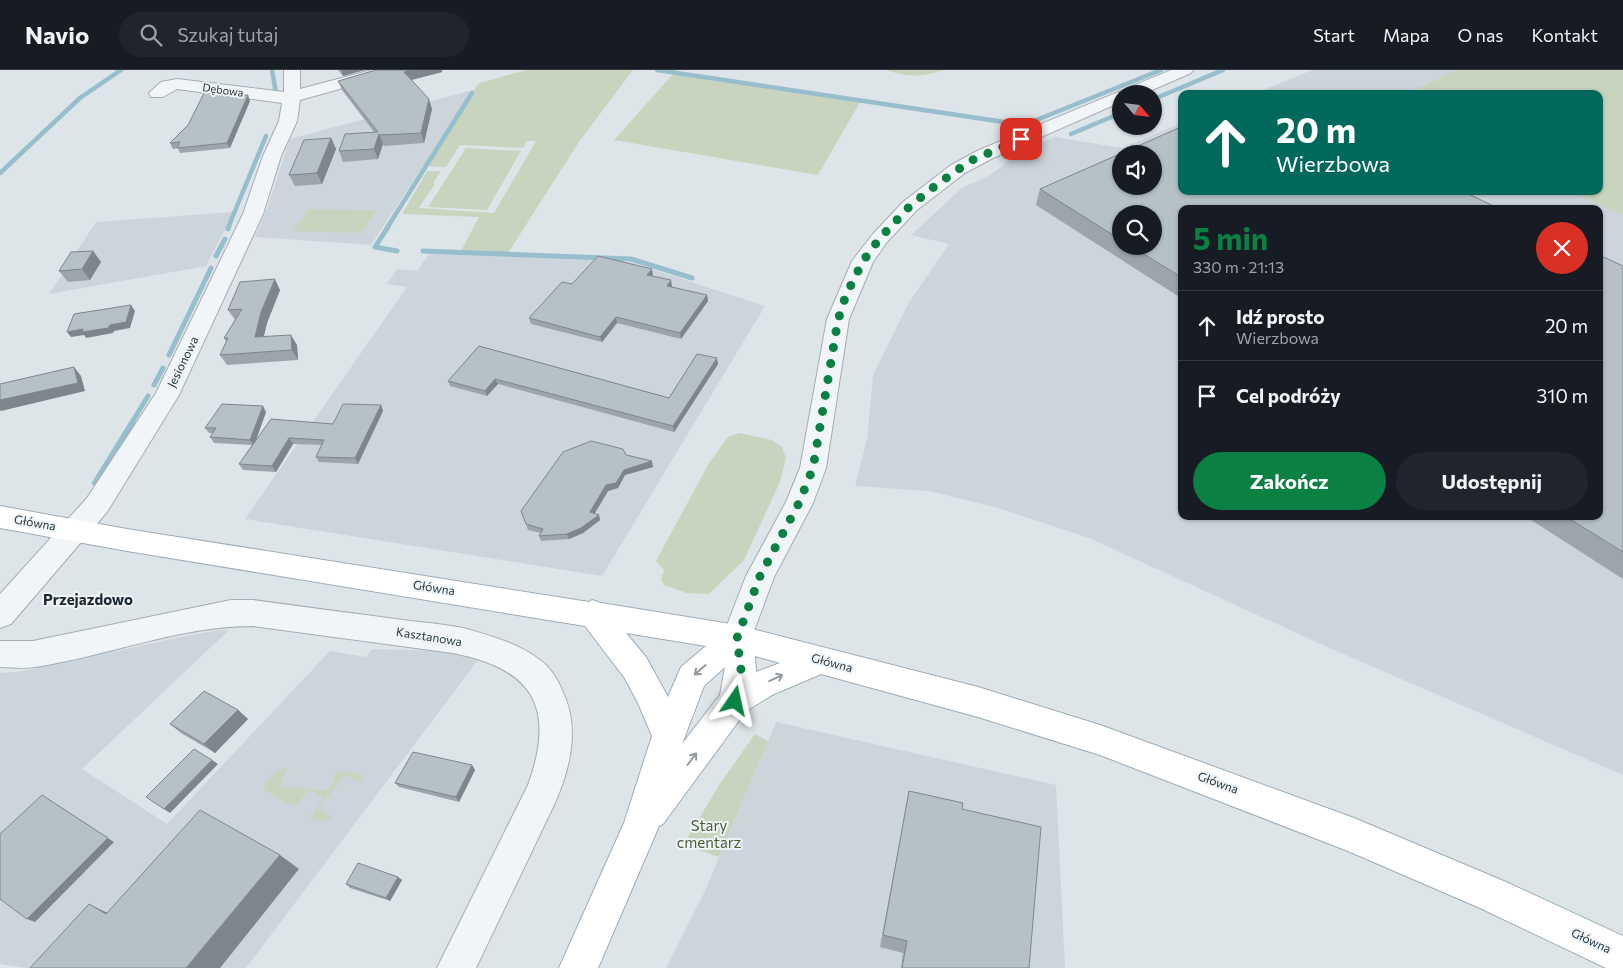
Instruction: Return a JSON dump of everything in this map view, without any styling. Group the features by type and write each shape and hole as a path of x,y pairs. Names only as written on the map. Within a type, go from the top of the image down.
{"main road":[{"name":"Główna","path":"0,517 75,531 592,613 737,638 978,702 1100,740 1219,783 1435,869 1623,956"},
{"path":"592,613 635,667 652,697 668,736"},
{"path":"735,701 741,670 737,638"},
{"path":"578,968 641,826 668,736 692,677 737,638"},
{"path":"641,826 735,701 761,685 820,660"}],"street":[{"name":"Dębowa","path":"157,93 167,86 178,84 281,98 292,83 391,70"},
{"path":"1149,85 1185,70"},
{"name":"Jesionowa","path":"0,616 97,505 167,395 253,214 272,156 288,121 292,83"},
{"path":"737,638 760,576 799,503 813,468 838,320 846,295 863,261 880,238 910,206 958,169 986,154 1112,100"},
{"name":"Kasztanowa","path":"0,654 33,654 201,618 231,613 253,613 467,643 504,656 534,674 543,684 551,701 556,721 556,746 552,768 543,791 456,968"}],"shaded area":[{"path":"1312,70 1456,70 1414,90 1264,90"},
{"path":"473,90 371,245 255,237 267,209 290,139"},
{"path":"1178,124 1178,195 1578,195 1600,205 1178,205 1178,520 1603,520 1603,206 1623,215 1623,775 1325,646 1089,538 995,507 929,491 855,486 867,440 873,375 908,304 949,244 911,235 962,188 990,175 1022,151 1055,137 1112,146 1112,195 1162,195 1162,145 1129,145 1153,135 1162,135 1162,131"},
{"path":"234,212 206,266 49,294 96,222"},
{"path":"430,253 630,262 765,306 602,576 245,519 407,287 387,284 397,269 417,271"},
{"path":"221,630 228,631 82,769 167,824 330,651 366,657 372,649 448,651 478,660 246,968 26,968 0,964 0,673 24,671"},
{"path":"776,722 1056,785 1065,968 666,968 704,893"}],"green space":[{"path":"526,70 633,70 579,142 508,253 461,251 479,217 402,214 427,171 441,171 419,208 494,213 536,141 527,141 523,148 460,145 446,167 422,166 479,83"},
{"path":"887,70 944,70 915,76"},
{"path":"1456,70 1623,70 1623,215 1578,195 1603,195 1603,90 1414,90"},
{"path":"673,74 860,102 818,175 614,140"},
{"path":"466,148 521,151 487,210 428,207"},
{"path":"309,209 376,210 362,233 293,231"},
{"path":"739,433 772,440 782,447 786,458 780,482 744,560 709,594 687,593 664,585 661,580 664,570 656,561 709,463 728,437"},
{"name":"Stary cmentarz","path":"755,734 768,741 719,857 683,845 719,785"},
{"path":"288,768 279,787 329,790 337,772 360,773 362,777 360,782 345,775 318,809 333,818 321,822 310,817 324,798 309,790 294,807 264,790 266,782 272,775"}],"building":[{"path":"376,70 410,70 404,72 429,99 421,133 379,134 374,149 339,151 345,134 378,132 338,81"},
{"path":"205,91 226,96 248,95 227,143 177,148 180,142 170,143 188,125"},
{"path":"1178,128 1178,195 1470,195 1492,205 1178,205 1178,275 1146,255 1162,255 1162,205 1112,205 1112,234 1040,189 1112,157 1112,195 1162,195 1162,145 1140,145"},
{"path":"331,138 317,173 289,175 304,140"},
{"path":"93,251 82,269 59,271 71,252"},
{"path":"598,256 652,269 647,275 671,280 667,286 707,295 680,333 616,317 600,337 529,318 562,282 572,284"},
{"path":"1603,257 1623,266 1623,552 1571,520 1603,520"},
{"path":"275,279 261,312 255,337 291,335 292,350 220,355 228,338 224,338 242,309 228,310 240,282"},
{"path":"131,305 126,322 110,325 108,328 67,332 74,314"},
{"path":"479,346 669,398 697,354 717,358 673,426 495,379 485,391 448,381"},
{"path":"74,367 78,383 0,400 0,384"},
{"path":"222,404 263,406 250,440 210,437 216,428 205,428"},
{"path":"343,404 381,405 355,458 316,457 324,440 289,438 272,466 239,464 271,419 333,424"},
{"path":"591,441 623,449 626,455 652,461 624,470 616,483 606,485 590,512 599,515 581,528 567,534 539,536 543,529 526,524 521,511 563,452"},
{"path":"204,691 238,710 204,744 170,724"},
{"path":"194,749 212,760 164,809 146,797"},
{"path":"413,752 472,765 456,797 395,783"},
{"path":"909,791 963,803 962,809 1041,827 1029,968 902,968 907,941 883,935"},
{"path":"42,795 108,838 27,919 0,899 0,834"},
{"path":"200,810 280,855 186,968 30,968 89,904 106,914"},
{"path":"358,863 398,877 386,898 346,884"}],"waterway":[{"path":"0,173 80,98 121,70"},
{"path":"272,70 276,93"},
{"path":"657,70 1024,125 1161,70"},
{"path":"1162,96 1223,70"},
{"path":"387,228 472,93"},
{"path":"1071,134 1112,117"},
{"path":"228,228 266,136"},
{"path":"388,227 375,247 397,251"},
{"path":"216,256 225,239"},
{"path":"423,251 631,259 692,278"},
{"path":"169,355 211,268"},
{"path":"154,385 163,368"},
{"path":"131,424 148,396"},
{"path":"95,483 132,423"}],"district":[{"name":"Przejazdowo","path":"88,600"}],"route":[{"path":"735,701 741,670 737,638 760,576 799,503 813,468 838,320 846,295 863,261 880,238 910,206 935,186 970,161 1021,139"}]}
